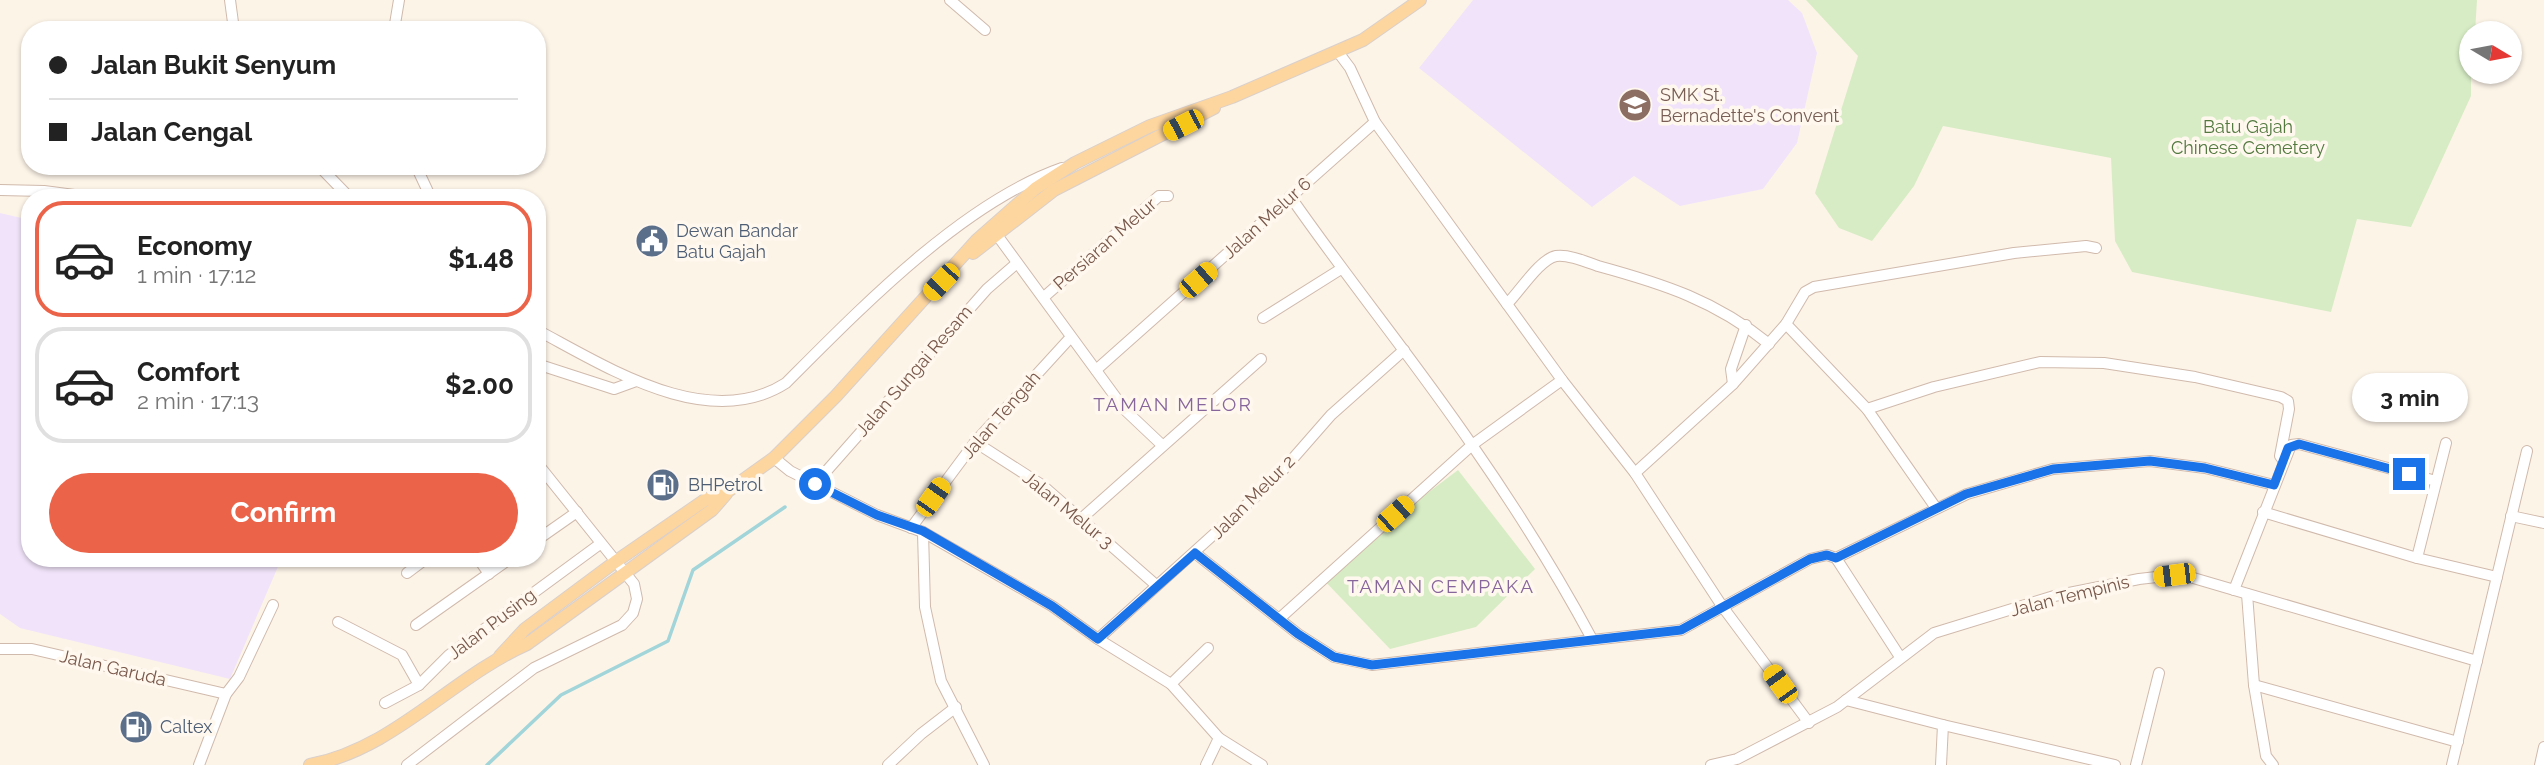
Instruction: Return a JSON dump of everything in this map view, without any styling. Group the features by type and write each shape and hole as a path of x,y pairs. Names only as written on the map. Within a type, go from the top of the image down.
{"main road":[{"path":"959,263 1054,190 1232,97 1363,40 1420,0"},
{"path":"310,765 376,741 500,656 527,644 712,510 728,491 774,458 811,424 977,240 1037,188 1075,163 1176,114 1232,97"},
{"path":"1037,188 1054,190"},
{"path":"500,656 525,629 615,562 705,500 728,491"}],"street":[{"path":"230,0 233,21"},
{"path":"396,21 399,0"},
{"path":"950,0 985,30"},
{"path":"1338,52 1350,68 1373,116 1562,380 1635,473 1722,606 1809,723"},
{"name":"Jalan Melur 6","path":"1096,370 1290,196 1373,116"},
{"path":"546,335 636,382 676,396 700,399 753,396 776,390 863,306 962,224 1012,191 1075,163"},
{"path":"328,175 341,189"},
{"path":"1012,191 1037,188"},
{"path":"0,190 21,190"},
{"name":"Persiaran Melur","path":"1044,297 1159,196 1168,196"},
{"path":"1290,196 1340,269 1404,350 1472,444 1559,578 1592,639"},
{"path":"998,235 1044,297 1070,338 1125,410 1162,445"},
{"path":"1635,473 1732,384 1787,324 1804,292 1814,287 2014,253 2086,246 2096,248"},
{"path":"1507,304 1527,283 1540,262 1558,256 1659,282 1732,315 1769,344"},
{"name":"Jalan Sungai Resam","path":"815,484 987,289 1017,263"},
{"path":"1263,318 1340,269"},
{"path":"1787,324 1867,409 1936,508"},
{"path":"1732,384 1731,369 1746,325"},
{"name":"Jalan Tengah","path":"911,528 975,442 1070,338"},
{"name":"Jalan Melur 2","path":"1098,639 1275,479 1331,415 1404,350"},
{"path":"1082,518 1261,359"},
{"path":"1867,409 1934,387 2040,362 2104,363 2195,377 2281,397 2288,401 2289,410 2280,456 2283,460"},
{"path":"546,367 614,389 636,382"},
{"path":"1279,619 1472,444 1562,380"},
{"name":"Jalan Melur 3","path":"975,442 1042,485 1156,585"},
{"path":"2417,558 2446,443"},
{"path":"2234,590 2288,448 2299,444 2436,481"},
{"path":"2452,765 2527,451"},
{"path":"774,458 815,484 877,515 923,531 1052,606 1098,639 1171,684 1219,737 1262,765"},
{"path":"1836,558 1966,494 2053,469 2150,461 2205,468 2274,485"},
{"path":"407,765 534,668 622,625 633,613 638,599 634,584 547,473"},
{"path":"546,534 577,512"},
{"path":"2263,512 2417,558 2497,577"},
{"path":"2511,516 2544,523"},
{"path":"923,531 925,607 941,681 984,765"},
{"name":"Jalan Pusing","path":"385,703 419,685 449,656 600,544"},
{"path":"1195,553 1279,619 1334,657 1372,665 1681,630 1810,559 1827,555 1836,558 1900,657"},
{"path":"407,573 415,567"},
{"path":"484,567 489,574"},
{"path":"416,625 499,567"},
{"name":"Jalan Tempinis","path":"1711,765 1738,762 1809,723 1846,700 1934,633 2054,596 2174,575 2477,661"},
{"path":"2248,594 2254,685 2266,756 2273,765"},
{"path":"199,765 226,694 239,677 273,605"},
{"path":"338,622 402,655 419,685"},
{"path":"1171,684 1208,648"},
{"name":"Jalan Garuda","path":"0,649 32,649 226,694"},
{"path":"2137,765 2159,673"},
{"path":"2254,685 2458,741"},
{"path":"1846,700 2115,765"},
{"path":"888,765 921,734 956,707"},
{"path":"1941,765 1943,725"},
{"path":"1206,765 1219,737"},
{"path":"2540,765 2544,747"}],"shaded area":[{"name":"SMK St. Bernadette's Convent","path":"1473,0 1788,0 1802,13 1817,53 1797,143 1763,189 1680,206 1634,176 1592,207 1419,68"},
{"path":"0,213 21,218 21,567 278,567 230,679 20,628 0,614"}],"green space":[{"name":"Batu Gajah Chinese Cemetery","path":"1806,0 2477,0 2476,21 2459,21 2459,84 2471,84 2471,96 2411,227 2357,219 2331,312 2132,272 2115,241 2111,158 1943,126 1914,186 1872,241 1839,228 1815,193 1858,56"},
{"path":"1458,470 1535,569 1476,627 1390,649 1319,575"}],"waterway":[{"path":"487,765 561,695 668,641 693,570 785,507"}],"place":[{"name":"SMK St. Bernadette's Convent","path":"1635,105"},
{"name":"Dewan Bandar Batu Gajah","path":"652,241"},
{"name":"BHPetrol","path":"663,485"},
{"name":"Caltex","path":"136,727"}],"district":[{"name":"TAMAN MELOR","path":"1173,404"},
{"name":"TAMAN CEMPAKA","path":"1441,586"}],"route":[{"path":"815,484 877,515 923,531 1052,606 1098,639 1126,611 1195,553 1298,634 1334,657 1372,665 1681,630 1762,583 1810,559 1827,555 1836,558 1966,494 2053,469 2150,461 2205,468 2274,485 2288,448 2299,444 2409,474"}]}
